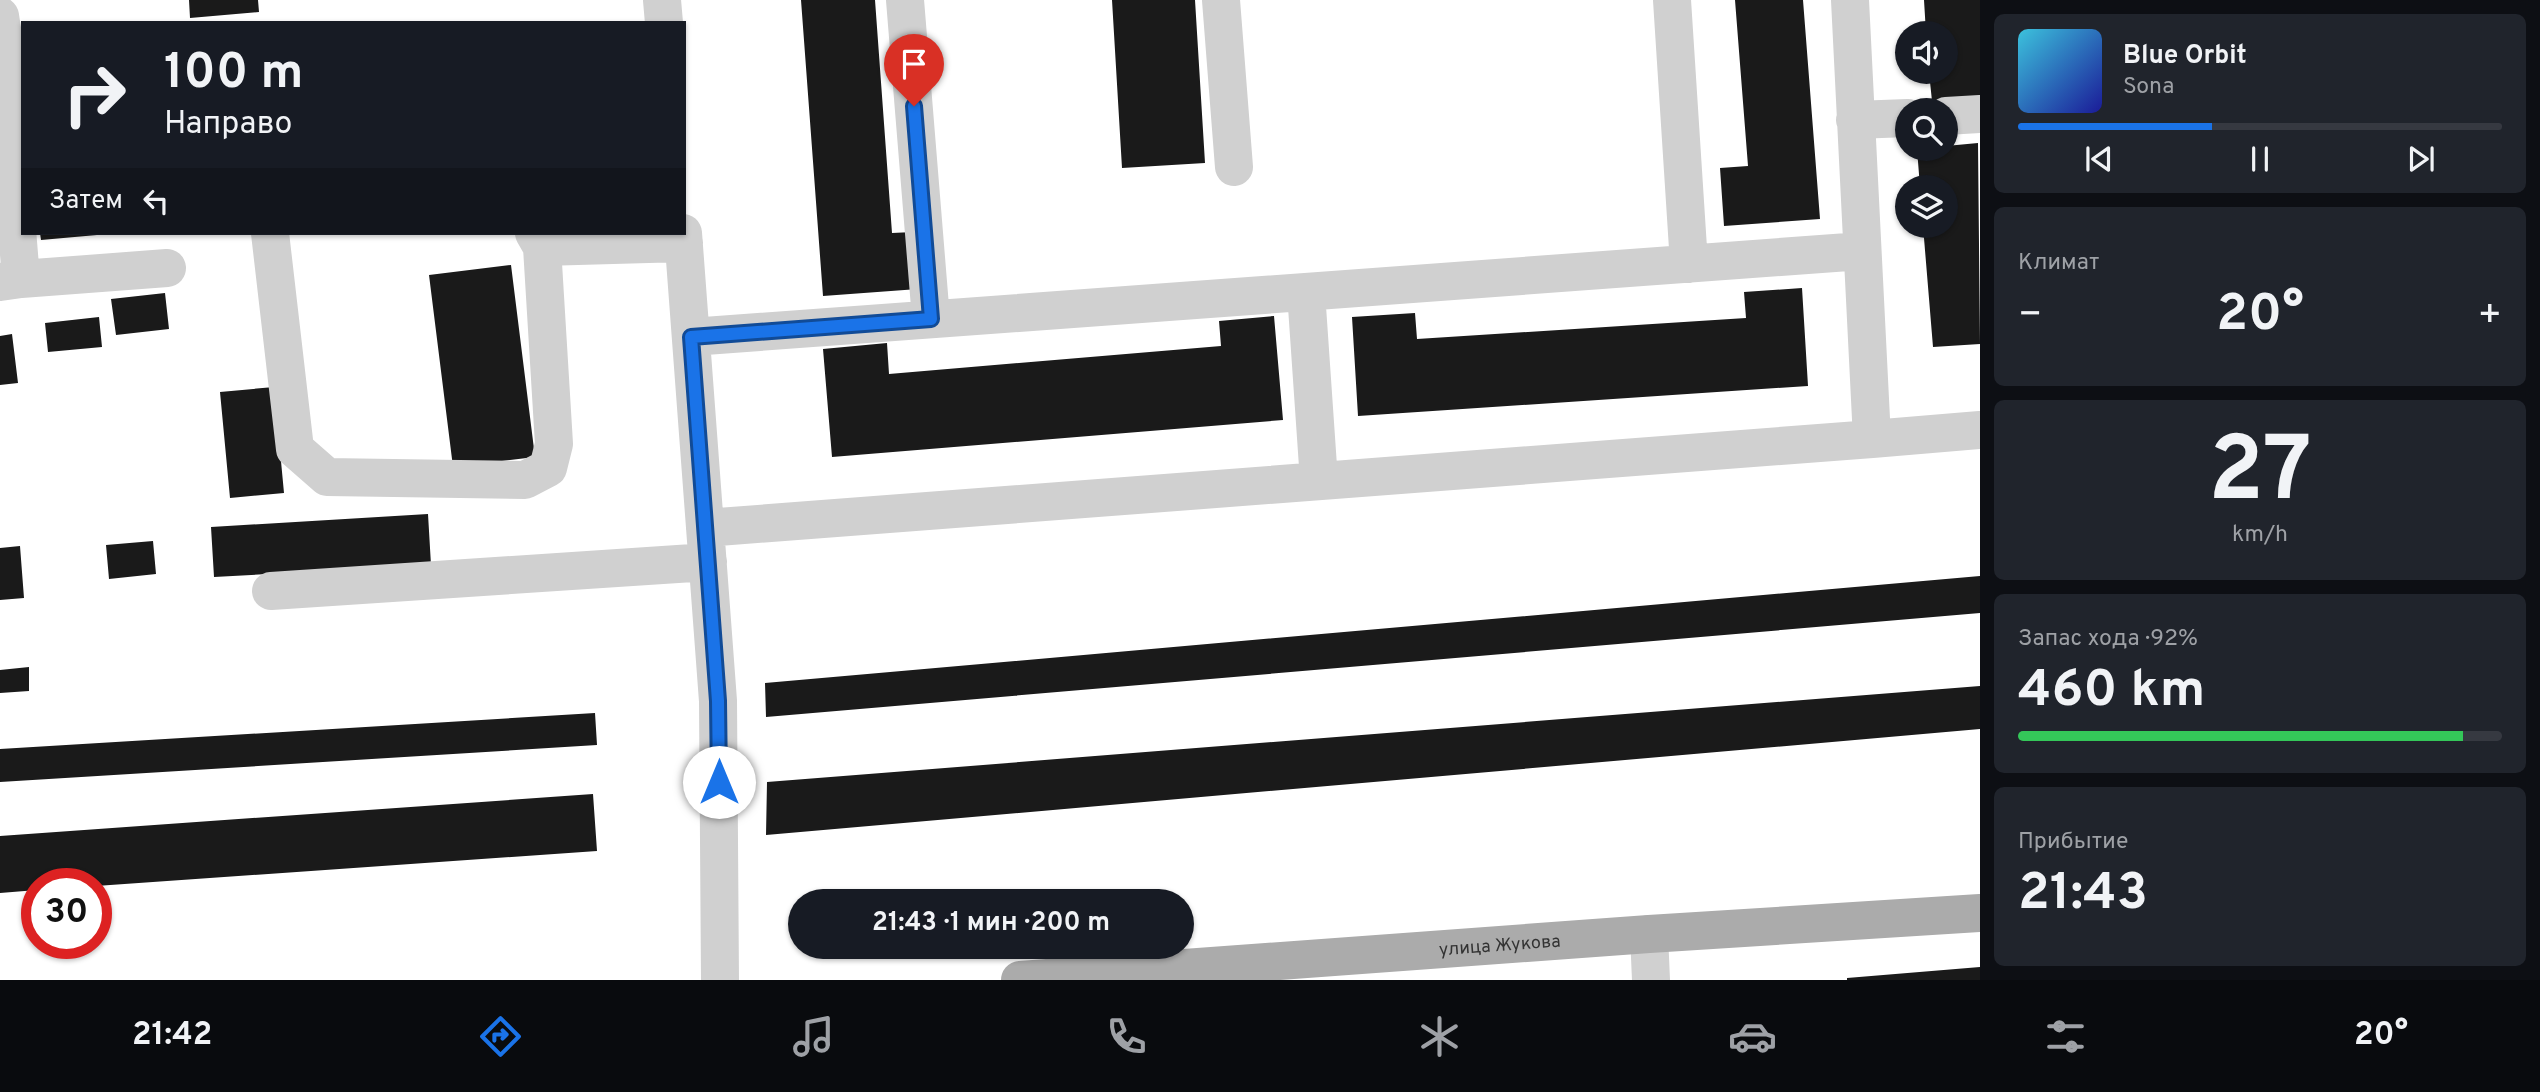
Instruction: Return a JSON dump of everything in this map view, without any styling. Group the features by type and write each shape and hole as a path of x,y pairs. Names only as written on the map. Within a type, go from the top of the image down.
{"main road":[{"name":"улица Жукова","path":"1020,980 1648,934 1980,913"}],"street":[{"path":"662,0 664,21"},
{"path":"905,0 931,319"},
{"path":"1221,0 1234,167"},
{"path":"1672,0 1689,264"},
{"path":"1850,0 1872,439"},
{"path":"0,16 6,55 4,130 11,281 167,268"},
{"path":"1958,115 1980,114"},
{"path":"1855,120 1895,118"},
{"path":"270,235 295,449 327,477 525,480 548,468 554,444 538,240 683,238 718,701 720,980"},
{"path":"691,337 1862,251"},
{"path":"1306,292 1319,481"},
{"path":"271,591 1319,481 1980,429"},
{"path":"1648,934 1651,980"}],"building":[{"path":"189,0 258,0 259,12 190,18"},
{"path":"801,0 875,0 892,233 913,232 918,289 823,296"},
{"path":"1112,0 1195,0 1205,163 1122,168"},
{"path":"1735,0 1803,0 1820,219 1724,226 1720,168 1748,166"},
{"path":"1924,0 1980,0 1980,97 1932,98 1930,84 1958,84 1958,21 1925,21"},
{"path":"1978,143 1980,344 1933,347 1924,238 1958,238 1958,175 1919,175 1918,161 1958,161 1958,145"},
{"path":"40,235 97,235 41,240"},
{"path":"511,265 535,457 453,467 429,275"},
{"path":"1802,288 1808,386 1358,416 1352,317 1415,313 1417,339 1746,318 1744,292"},
{"path":"165,293 169,329 116,335 111,299"},
{"path":"1274,316 1283,420 832,457 823,349 887,343 889,374 1221,346 1219,321"},
{"path":"99,317 102,347 48,352 45,323"},
{"path":"12,334 18,383 0,385 0,336"},
{"path":"274,387 284,493 230,498 220,392"},
{"path":"428,514 431,565 214,577 211,527"},
{"path":"153,541 156,574 109,579 106,545"},
{"path":"20,546 24,598 0,600 0,548"},
{"path":"1980,576 1980,613 766,717 765,683"},
{"path":"29,667 29,691 0,693 0,670"},
{"path":"1980,686 1980,729 766,835 767,782"},
{"path":"595,713 597,745 0,782 0,749"},
{"path":"593,794 597,851 112,885 112,868 21,868 21,891 0,893 0,836"},
{"path":"1980,967 1980,980 1847,980 1847,978"}],"route":[{"path":"719,782 718,701 691,337 931,319 914,106"}]}
